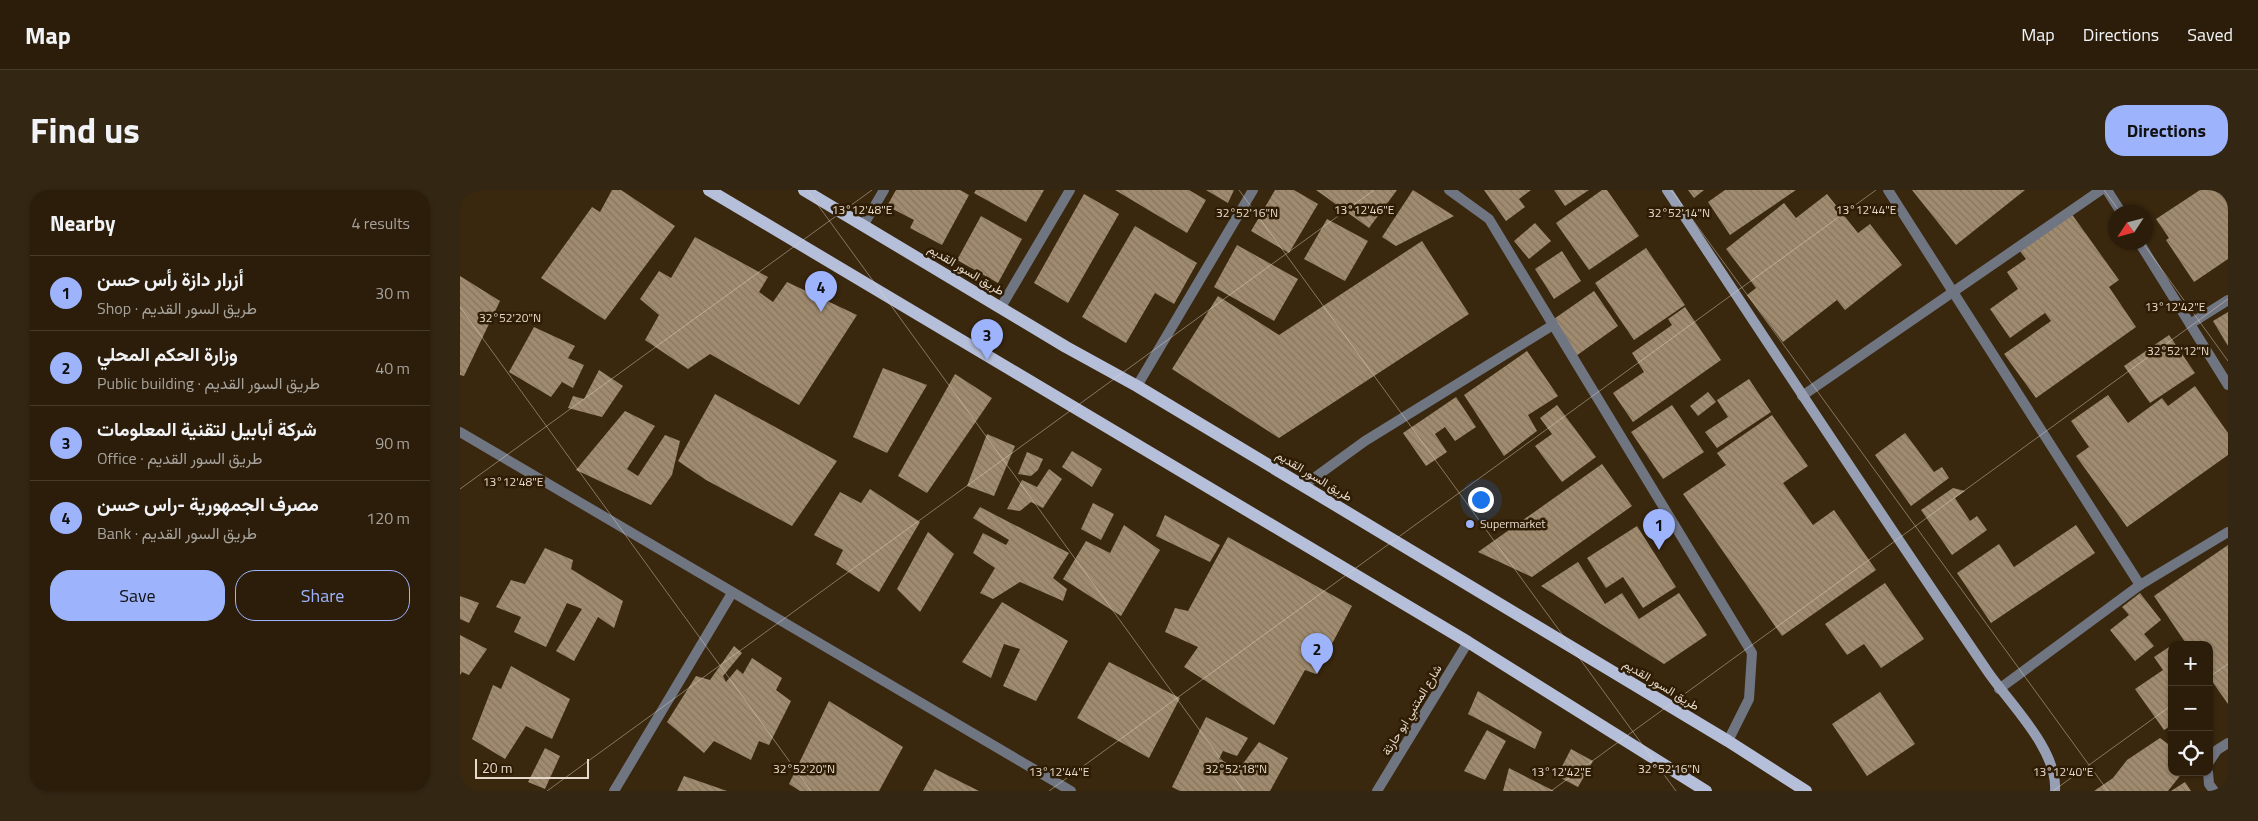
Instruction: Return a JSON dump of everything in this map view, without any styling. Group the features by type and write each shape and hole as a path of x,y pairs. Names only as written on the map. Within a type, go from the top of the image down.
{"main road":[{"path":"709,190 1468,642 1706,791"},
{"name":"طريق السور القديم","path":"804,190 864,224 1066,347 1137,386 1728,741 1806,791"}],"street":[{"path":"864,224 884,190"},
{"path":"1000,307 1070,190"},
{"path":"1137,386 1253,190"},
{"path":"1449,190 1489,219 1752,653 1749,699 1728,741"},
{"path":"1667,190 1802,396 1999,689 2030,727 2047,756 2056,784 2055,791"},
{"path":"1888,190 2140,585"},
{"path":"1802,396 2101,190"},
{"path":"2106,190 2116,205"},
{"path":"2144,250 2228,385"},
{"path":"2190,324 2228,300"},
{"path":"1303,486 1365,441 1553,325"},
{"path":"460,432 1071,791"},
{"path":"1999,689 2140,585 2228,532"},
{"path":"614,791 732,593"},
{"name":"شارع المتنبي ابو حارثة","path":"1377,791 1468,642"},
{"path":"2213,756 2217,750 2228,743"},
{"path":"2209,776 2214,791"}],"building":[{"path":"612,190 621,190 675,226 605,320 541,278 592,207 600,212"},
{"path":"896,190 960,190 969,195 942,245 910,228 914,220 887,206"},
{"path":"976,190 1044,190 1026,222 974,193"},
{"path":"1115,190 1189,190 1206,200 1187,233"},
{"path":"1206,190 1234,190 1228,203"},
{"path":"1275,190 1294,190 1318,204 1289,253 1251,231"},
{"path":"1316,190 1397,190 1369,228"},
{"path":"1413,190 1454,216 1396,246 1382,237"},
{"path":"1484,190 1531,190 1519,199 1525,207 1506,221"},
{"path":"1554,190 1589,190 1565,206"},
{"path":"1602,190 1607,190 1639,236 1589,270 1556,223"},
{"path":"1688,190 1704,190 1694,198"},
{"path":"1725,190 1796,190 1730,235 1708,202"},
{"path":"1912,190 2025,190 1956,245"},
{"path":"2200,190 2228,190 2228,259 2194,282 2166,240 2169,238 2156,219"},
{"path":"1084,194 1119,214 1068,303 1034,283"},
{"path":"1827,194 1858,233 1870,224 1902,265 1845,310 1837,300 1783,342 1747,295 1756,288 1726,249 1784,203 1796,218"},
{"path":"2071,213 2119,280 2109,287 2136,327 2036,398 2004,354 2051,321 2045,313 2010,338 1990,309 2018,289 2007,272 2026,259 2019,250"},
{"path":"981,216 1022,239 998,283 957,260"},
{"path":"1327,219 1368,241 1345,281 1304,259"},
{"path":"1535,223 1551,241 1529,259 1514,241"},
{"path":"1135,226 1197,263 1174,304 1155,293 1126,343 1082,317"},
{"path":"695,237 768,277 759,292 773,302 787,282 857,315 799,405 710,354 688,369 645,340 659,315 640,299 659,271 671,278"},
{"path":"1422,241 1469,314 1279,438 1172,369 1218,296 1279,335"},
{"path":"1237,245 1298,279 1274,321 1214,287"},
{"path":"1646,248 1685,305 1634,340 1595,283"},
{"path":"1562,251 1581,281 1554,299 1535,269"},
{"path":"460,276 500,301 464,376 460,375"},
{"path":"1594,291 1618,326 1576,356 1551,321"},
{"path":"1685,307 1721,360 1633,422 1613,393 1644,372 1632,353 1672,325 1668,319"},
{"path":"2228,312 2228,346 2213,321"},
{"path":"534,327 575,346 568,358 584,365 573,388 562,382 551,397 509,372"},
{"path":"2169,335 2195,373 2150,403 2124,366"},
{"path":"1527,351 1558,396 1528,415 1537,431 1504,456 1464,395"},
{"path":"883,368 927,385 887,453 853,437"},
{"path":"599,370 623,386 602,417 568,408 573,396 584,399"},
{"path":"955,374 992,398 927,493 898,476"},
{"path":"1749,379 1771,412 1717,448 1705,432 1728,417 1717,400"},
{"path":"2195,386 2228,433 2228,455 2127,527 2076,456 2089,447 2071,421 2108,395 2128,423 2162,398 2168,406"},
{"path":"1708,392 1716,402 1698,416 1690,406"},
{"path":"715,394 837,461 792,526 706,480 678,461"},
{"path":"1456,397 1476,427 1455,441 1445,427 1435,434 1447,452 1426,466 1403,433"},
{"path":"1557,405 1596,457 1562,482 1535,446 1552,434 1540,418"},
{"path":"1672,405 1704,452 1663,479 1631,432"},
{"path":"625,411 655,426 627,469 638,476 665,435 680,441 672,475 651,505 576,470"},
{"path":"1772,415 1808,466 1783,483 1813,525 1834,510 1876,570 1782,636 1683,494 1726,465 1717,453"},
{"path":"1905,433 1934,472 1942,467 1949,478 1911,506 1875,455"},
{"path":"987,434 1015,446 994,496 967,486"},
{"path":"1072,451 1102,469 1092,487 1062,467"},
{"path":"1027,452 1043,459 1038,470 1031,476 1018,474"},
{"path":"1602,464 1632,506 1532,577 1478,552"},
{"path":"1049,469 1062,479 1043,508 1031,502 1020,511 1007,509 1022,480 1037,487"},
{"path":"1953,488 1965,491 1955,498 1970,521 1977,516 1987,530 1952,555 1921,510"},
{"path":"870,489 920,522 879,592 836,564 843,550 814,535 840,492 861,503"},
{"path":"1093,503 1114,514 1101,540 1081,529"},
{"path":"980,507 1069,553 1053,578 1067,589 1063,601 1020,582 993,599 980,593 995,568 973,553 983,533 1006,545 1009,540 973,518"},
{"path":"1165,515 1220,545 1210,562 1156,536"},
{"path":"1124,525 1160,550 1121,616 1063,579 1086,541 1110,553"},
{"path":"2076,525 2095,553 1991,623 1957,573 1999,544 2014,567"},
{"path":"1637,526 1676,587 1643,608 1623,577 1606,588 1587,558"},
{"path":"928,532 954,554 920,612 897,589"},
{"path":"1228,537 1352,606 1316,674 1305,670 1274,725 1184,667 1198,647 1165,632 1175,608 1188,611"},
{"path":"2228,545 2228,704 2213,683 2213,641 2184,641 2154,596"},
{"path":"545,548 573,560 571,569 623,601 614,628 598,617 574,661 556,651 582,609 567,603 546,647 514,632 521,617 496,607 511,580 525,584"},
{"path":"1578,562 1605,604 1622,593 1639,619 1679,593 1707,635 1664,664 1541,586"},
{"path":"1885,583 1924,639 1881,668 1864,644 1847,655 1825,624"},
{"path":"2140,593 2161,620 2144,634 2154,646 2135,661 2110,630 2129,615 2122,607"},
{"path":"460,596 479,603 469,623 460,619"},
{"path":"1002,602 1068,641 1036,701 1003,686 1020,649 1004,644 991,678 962,662"},
{"path":"460,635 487,649 469,675 462,672 460,675"},
{"path":"734,646 742,653 723,676 726,682 737,669 743,674 752,658 782,678 776,690 791,701 769,745 759,741 751,760 714,741 704,753 667,722 696,676 710,680"},
{"path":"2168,648 2168,728 2164,730 2135,689 2163,670 2154,657"},
{"path":"1109,662 1180,698 1149,758 1077,718"},
{"path":"511,666 570,699 552,739 526,726 505,759 472,739 493,685 501,689"},
{"path":"1478,691 1542,732 1535,749 1468,714"},
{"path":"1880,692 1915,744 1867,776 1832,724"},
{"path":"829,701 903,747 879,791 800,791 789,784"},
{"path":"1206,717 1248,738 1237,756 1223,751 1219,759 1239,769 1259,742 1288,758 1270,791 1180,791 1172,787"},
{"path":"1487,730 1506,741 1485,780 1464,771"},
{"path":"2160,738 2168,744 2168,776 2180,776 2168,791 2094,791 2113,778 2127,760"},
{"path":"545,748 560,756 545,789 528,782"},
{"path":"1571,749 1593,761 1578,787 1557,776"},
{"path":"1509,768 1554,791 1503,791"},
{"path":"935,769 979,791 923,791"},
{"path":"684,776 727,791 677,791"},
{"path":"2185,782 2191,791 2171,791"}],"place":[{"name":"مصرف الجمهورية -راس حسن","path":"821,312"},
{"name":"شركة أبابيل لتقنية المعلومات","path":"987,360"},
{"name":"Supermarket","path":"1470,524"},
{"name":"أزرار دازة رأس حسن","path":"1659,550"},
{"name":"وزارة الحكم المحلي","path":"1317,674"}]}
